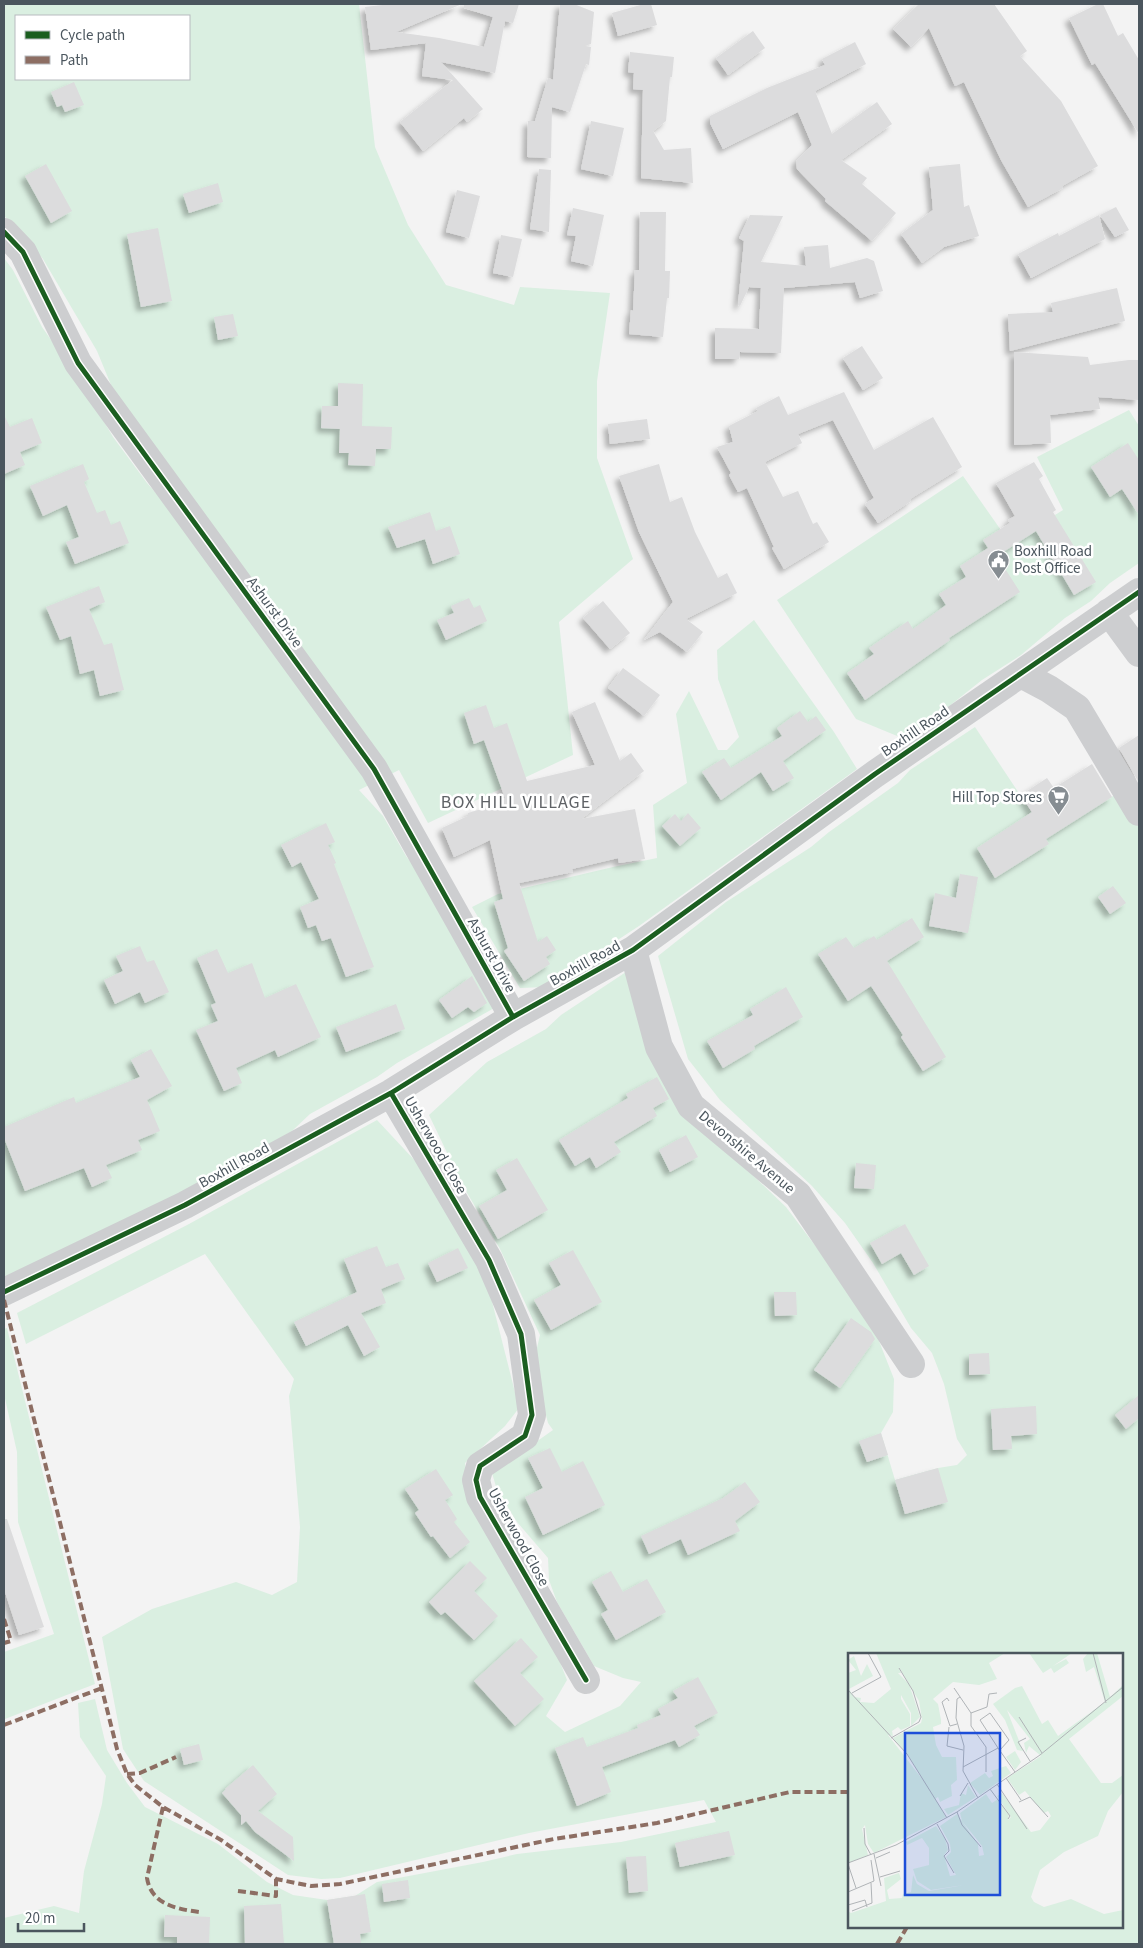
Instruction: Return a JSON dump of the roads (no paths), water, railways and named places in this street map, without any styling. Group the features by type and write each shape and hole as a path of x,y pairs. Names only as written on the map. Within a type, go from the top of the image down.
{"street":[{"name":"Ashurst Drive","path":"4,232 23,252 78,363 374,769 513,1017"},
{"name":"Boxhill Road","path":"4,1292 186,1205 391,1093 513,1017 633,950 875,774 1139,592"},
{"path":"1109,612 1139,653"},
{"path":"1021,674 1050,689 1077,708 1139,812"},
{"name":"Devonshire Avenue","path":"633,950 659,1047 691,1106 798,1195 911,1364"},
{"name":"Usherwood Close","path":"391,1093 489,1260 521,1334 532,1415 525,1436 480,1466 476,1480 480,1497 586,1680"}],"place":[{"name":"Boxhill Road Post Office","path":"998,579"},
{"name":"Hill Top Stores","path":"1058,816"}],"district":[{"name":"BOX HILL VILLAGE","path":"516,802"}]}
